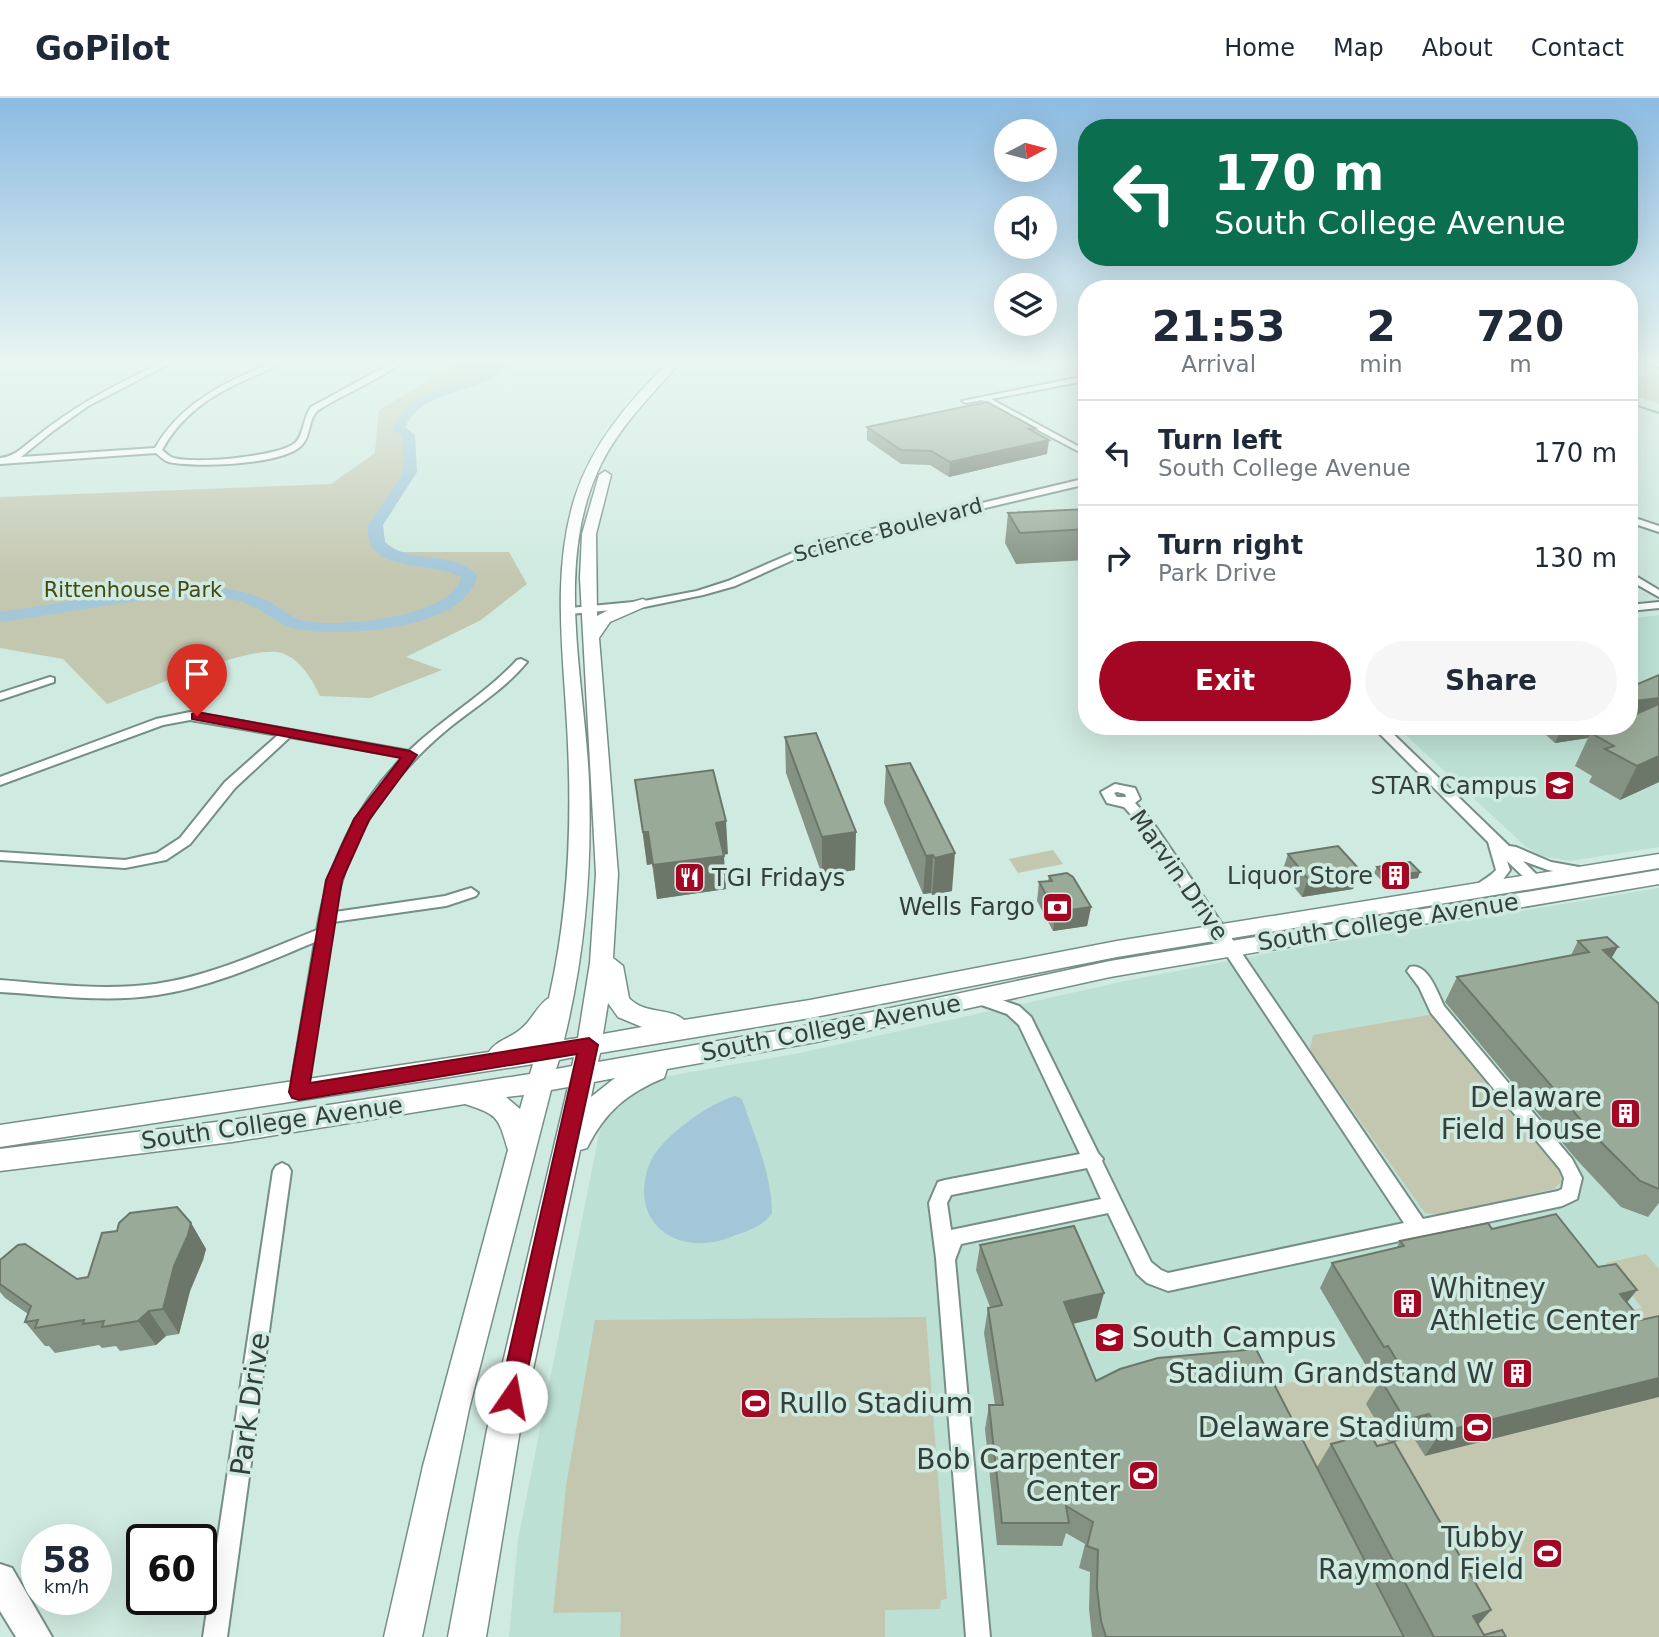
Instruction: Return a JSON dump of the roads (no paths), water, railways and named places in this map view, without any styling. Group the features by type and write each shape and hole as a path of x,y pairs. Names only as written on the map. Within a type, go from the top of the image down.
{"main road":[{"path":"403,1637 443,1447 549,1052 575,920 580,845 579,611 572,541 578,509 590,474 613,435"},
{"path":"625,435 616,449 593,513 587,578 579,611 589,642 607,874 611,991 626,1011 648,1021 701,1027"},
{"path":"587,578 592,594 599,598 643,604"},
{"path":"589,642 594,629 605,616 643,604"},
{"name":"South College Avenue","path":"0,1166 13,1158 232,1131 699,1055 979,998 1225,940 1476,890 1659,861"},
{"name":"South College Avenue","path":"0,1136 299,1092 884,997 1083,955 1225,940 1659,877"},
{"path":"467,1637 486,1516 589,1045 607,920"},
{"path":"459,1066 514,1048 529,1038 539,1030 563,986"},
{"path":"558,1185 587,1120 611,1093 629,1081 699,1055"},
{"path":"462,1094 488,1100 510,1113 516,1124 521,1151"}],"street":[{"path":"13,460 42,435"},
{"path":"159,450 167,435"},
{"path":"0,461 159,450 168,459 181,461 248,459 287,451 302,440 303,435"},
{"path":"1052,435 1078,449"},
{"name":"Science Boulevard","path":"579,611 643,604 718,588 788,555 821,544 1078,483"},
{"path":"1638,522 1659,529"},
{"path":"1638,581 1659,594"},
{"path":"1638,607 1659,604"},
{"path":"299,1092 324,926 334,880 353,834 379,793 410,755 521,662"},
{"path":"0,697 50,680"},
{"path":"0,781 181,716 410,755"},
{"path":"0,856 125,864 161,857 178,848 230,785 289,733"},
{"path":"1387,735 1536,881"},
{"name":"Marvin Drive","path":"1128,802 1225,940 1418,1228"},
{"path":"1495,841 1538,863 1589,872"},
{"path":"1476,890 1496,881 1503,870 1495,841"},
{"path":"0,986 113,993 157,990 205,978 324,926 446,901 471,893"},
{"path":"979,998 1013,1010 1025,1021 1094,1159 1144,1268 1154,1278 1168,1282 1562,1198 1570,1193 1574,1186 1566,1164 1433,1003 1426,985 1415,971"},
{"path":"978,1637 939,1203 945,1188 1094,1159"},
{"name":"Park Drive","path":"215,1637 282,1171"},
{"path":"945,1260 954,1237 1115,1204"},
{"path":"0,1580 35,1637"}],"water":[{"path":"735,1096 742,1099 762,1155 772,1213 759,1226 731,1237 692,1243 676,1239 662,1231 651,1219 645,1204 644,1186 649,1165 663,1144 686,1123 712,1106"}],"waterway":[{"path":"0,617 191,591 246,598 291,622 312,627 383,623 430,612 448,604 465,590 469,575 450,566 397,558 378,544 375,535 380,515 410,472 408,435"}],"place":[{"name":"STAR Campus","path":"1560,786"},
{"name":"Liquor Store","path":"1396,876"},
{"name":"TGI Fridays","path":"689,878"},
{"name":"Wells Fargo","path":"1058,907"},
{"name":"Delaware Field House","path":"1625,1113"},
{"name":"Whitney Athletic Center","path":"1407,1304"},
{"name":"South Campus","path":"1109,1337"},
{"name":"Stadium Grandstand W","path":"1517,1373"},
{"name":"Rullo Stadium","path":"756,1403"},
{"name":"Delaware Stadium","path":"1478,1427"},
{"name":"Bob Carpenter Center","path":"1143,1475"},
{"name":"Tubby Raymond Field","path":"1547,1553"}],"park label":[{"name":"Rittenhouse Park","path":"133,590"}]}
